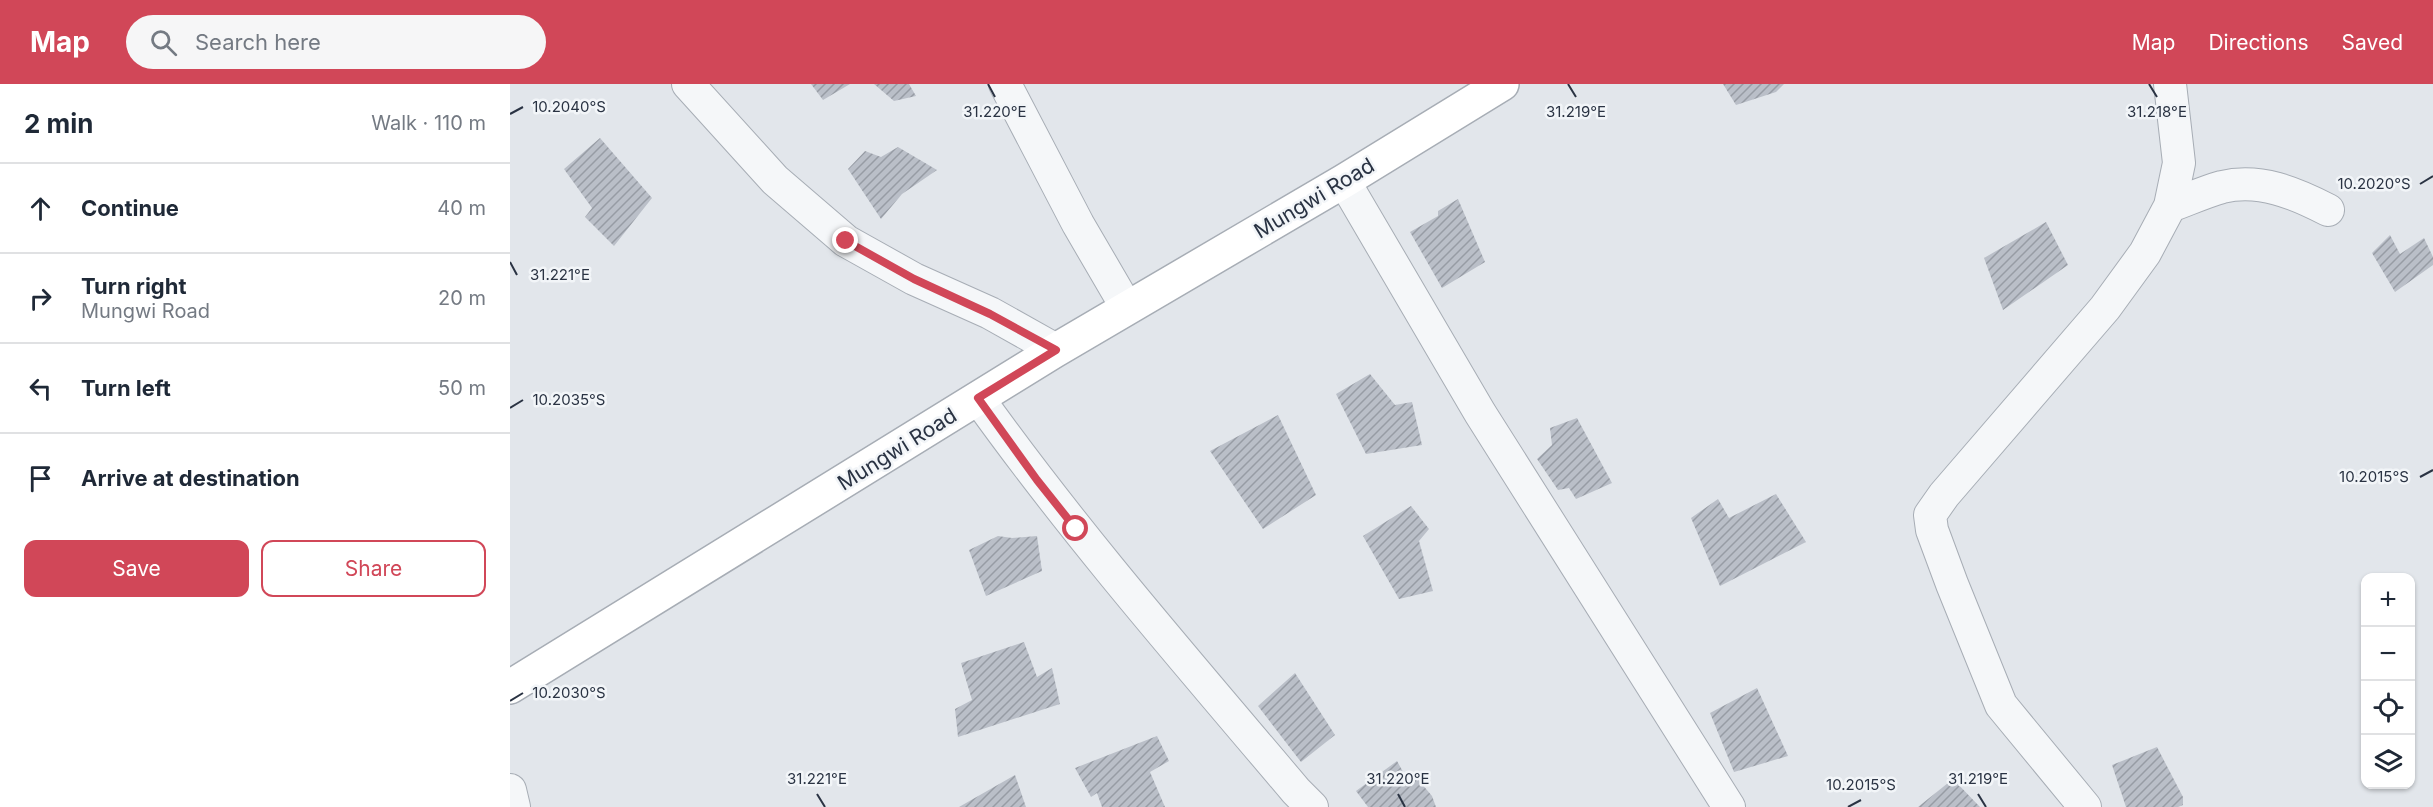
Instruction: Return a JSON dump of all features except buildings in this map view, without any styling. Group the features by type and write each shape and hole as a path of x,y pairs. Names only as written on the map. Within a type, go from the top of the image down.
{"main road":[{"name":"Mungwi Road","path":"510,687 1056,350 1344,181 1502,84"}],"street":[{"path":"687,84 775,180 846,241 914,279 990,314 1056,350"},
{"path":"1005,84 1078,224 1127,308"},
{"path":"2085,807 2001,705 1932,530 1930,515 1944,495 2106,308 2145,254 2170,207 2179,163 2170,84"},
{"path":"1344,181 1480,413 1730,807"},
{"path":"2170,207 2223,187 2266,185 2296,194 2328,210"},
{"path":"978,398 1037,480 1076,529 1296,791 1312,807"},
{"path":"510,789 514,807"}],"route":[{"path":"846,241 914,279 990,314 1056,350 978,398 1037,480 1076,529"}]}
